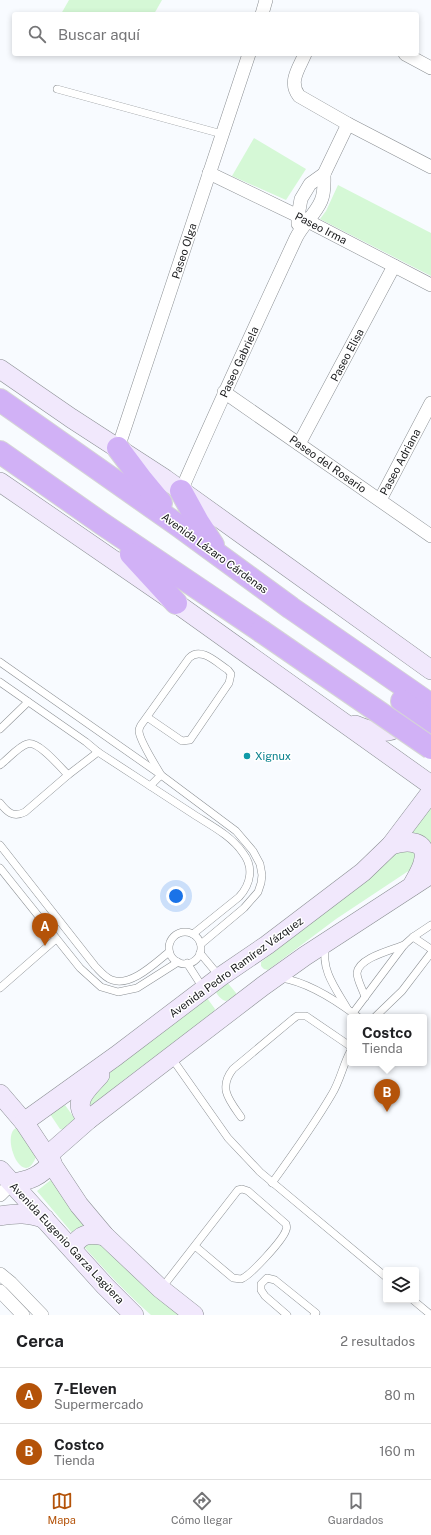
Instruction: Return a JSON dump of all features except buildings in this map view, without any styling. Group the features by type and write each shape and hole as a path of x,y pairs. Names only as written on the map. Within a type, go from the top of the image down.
{"highway":[{"name":"Avenida Lázaro Cárdenas","path":"0,400 179,526 291,608 431,705"},
{"path":"118,448 179,526"},
{"path":"0,452 101,523 431,748"},
{"path":"181,491 198,522 222,558"},
{"path":"101,523 176,603"},
{"path":"291,608 314,636 431,723"}],"street":[{"path":"263,12 266,0"},
{"name":"Paseo Olga","path":"118,448 248,56"},
{"path":"304,56 294,80 296,93 304,100 431,167"},
{"path":"409,56 431,68"},
{"name":"Paseo Gabriela","path":"303,219 321,200 324,193 324,174 348,124"},
{"name":"Paseo Irma","path":"209,173 303,219 431,285"},
{"name":"Paseo Gabriela","path":"181,491 224,392 298,234 303,219 301,198 310,184 324,174"},
{"name":"Paseo Elisa","path":"299,444 394,266"},
{"path":"0,369 181,491 431,670"},
{"name":"Paseo del Rosario","path":"224,392 431,536"},
{"name":"Paseo Adriana","path":"380,500 431,403"},
{"path":"0,482 176,603 431,785"},
{"path":"332,715 371,730 388,732 394,730 402,723 405,712 403,702"},
{"name":"Avenida Pedro Ramírez Vázquez","path":"24,1122 116,1056 220,977 267,945 363,872 391,845 431,792"},
{"path":"391,845 400,842 411,842 416,843 423,849 423,863 412,886"},
{"path":"3,1178 33,1178 41,1174 49,1159 88,1120 269,982 328,941 431,874"},
{"path":"267,945 256,958 253,967 255,976 269,982"},
{"path":"88,1120 81,1112 81,1100 116,1056"},
{"path":"0,1094 24,1122 80,1205 105,1236 161,1289 194,1315"},
{"name":"Avenida Eugenio Garza Lagüera","path":"3,1178 45,1219 134,1315"},
{"path":"0,1216 20,1213 45,1219"},
{"path":"72,1249 77,1240 84,1235 93,1234 105,1236"},
{"path":"0,1274 11,1283 42,1315"},
{"path":"0,1291 23,1315"}],"lane":[{"path":"58,89 222,134"},
{"path":"147,717 182,741 190,740 229,683 230,674 228,670 207,656 199,653 192,655 147,717 140,728 140,734 161,775"},
{"path":"0,662 161,775 236,831 248,844 260,864 262,875 261,883 253,899 201,944"},
{"path":"0,682 98,752 225,835 244,853 249,863 249,883 245,890 239,897 193,934"},
{"path":"2,725 28,702"},
{"path":"0,766 24,745 31,743 39,746 68,775"},
{"path":"0,803 11,814 20,815 98,752"},
{"path":"150,786 161,775"},
{"path":"0,845 95,966 110,980 118,982 128,981 169,952"},
{"path":"0,868 80,968 101,987 118,992 137,988 150,982 178,962"},
{"path":"353,1013 404,945 431,925"},
{"path":"185,932 193,934 201,944 200,952 195,960 187,963 178,962 169,952 170,941 176,934 185,932"},
{"path":"413,937 431,949"},
{"path":"0,988 56,939"},
{"path":"328,941 325,953 326,968 330,978 353,1013"},
{"path":"365,997 357,972 360,965 366,960 404,945"},
{"path":"200,952 220,977"},
{"path":"378,1014 402,991 431,953"},
{"path":"187,963 204,990"},
{"path":"269,982 299,982 353,1013"},
{"path":"240,1117 228,1099 225,1086 228,1076 233,1069 297,1016 306,1016 347,1044"},
{"path":"171,1057 228,1138 260,1172 383,1275"},
{"path":"272,1183 298,1147 333,1093 347,1058"},
{"path":"161,1289 236,1192 240,1189 248,1191 286,1224 285,1233 248,1275 240,1280 233,1278 195,1246"},
{"path":"287,1315 263,1294 261,1284 267,1278 275,1280 316,1313 314,1315"},
{"path":"417,1303 431,1315"}],"green space":[{"path":"69,0 162,0 155,12 62,12"},
{"path":"254,138 306,169 286,200 232,176"},
{"path":"338,185 431,233 431,276 320,219 326,211"},
{"path":"431,796 431,856 336,919 268,970 264,969 261,966 261,962 287,942"},
{"path":"227,982 236,993 236,996 226,1001 216,993 215,989"},
{"path":"207,998 215,1009 213,1013 121,1082 93,1107 86,1099 119,1063"},
{"path":"65,1105 75,1119 67,1125 66,1130 60,1129 50,1114"},
{"path":"16,1128 37,1154 32,1165 26,1168 20,1165 12,1150 12,1133"},
{"path":"52,1179 179,1315 151,1315 106,1271 37,1191"}],"place":[{"name":"Xignux","path":"247,756"},
{"name":"7-Eleven","path":"45,946"},
{"name":"Costco","path":"387,1112"}]}
